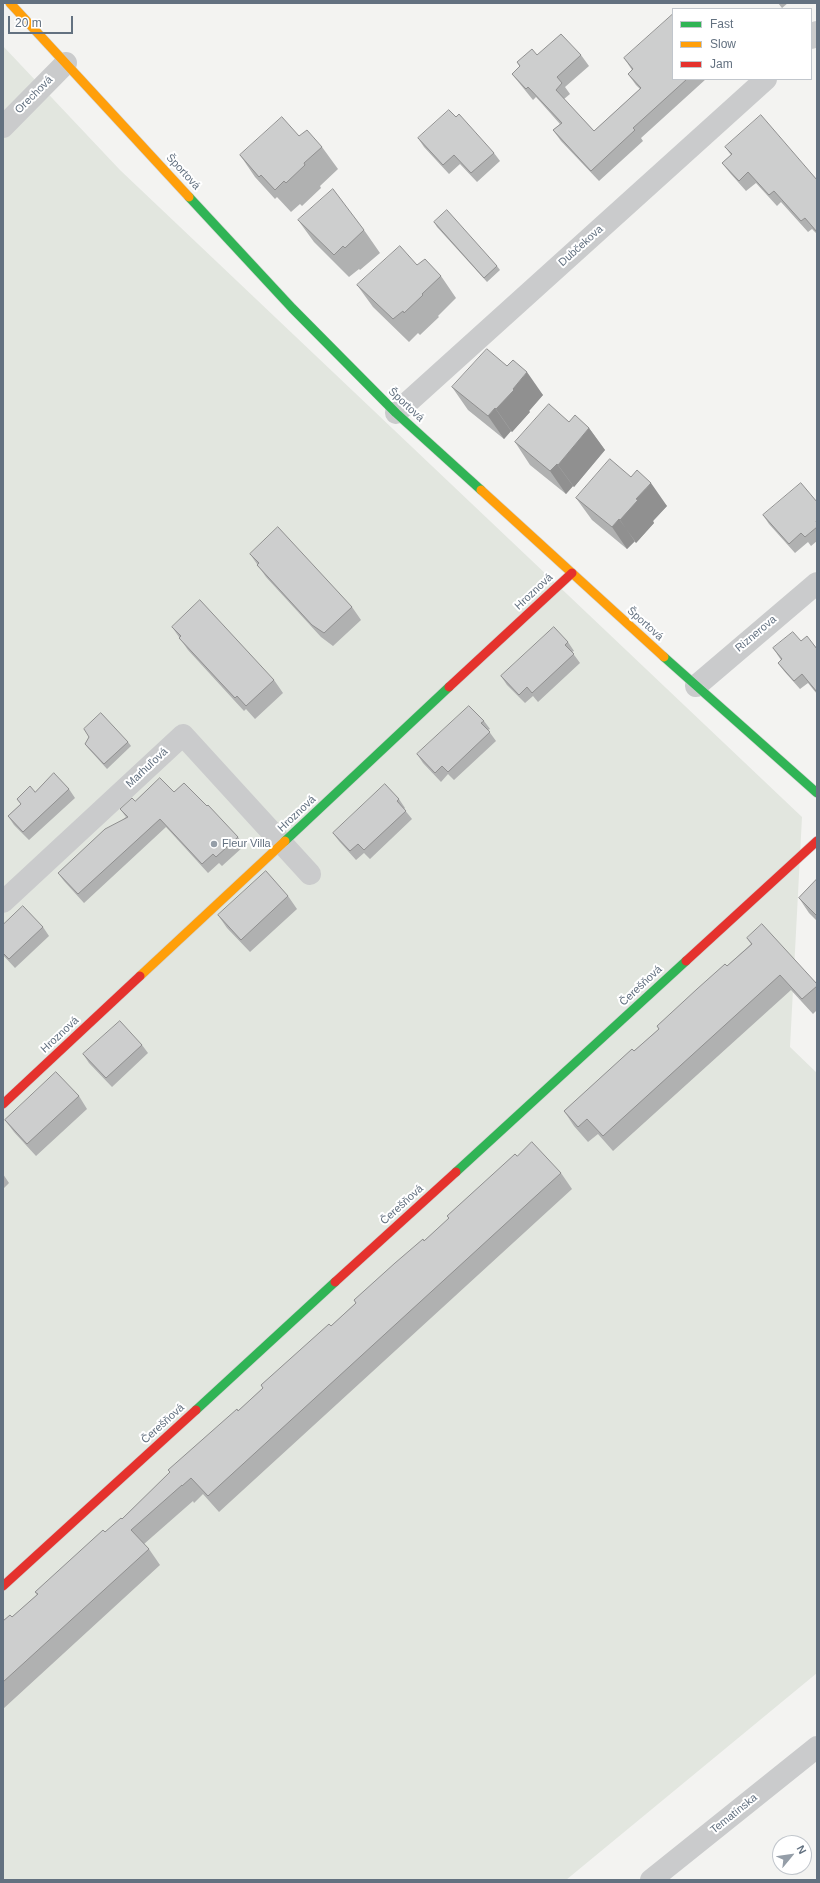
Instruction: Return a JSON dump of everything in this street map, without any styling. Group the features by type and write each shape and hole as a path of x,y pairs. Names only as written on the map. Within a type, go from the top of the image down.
{"street":[{"name":"Športová","path":"10,3 292,308 396,413 696,686 817,793"},
{"name":"Orechová","path":"3,126 66,63"},
{"name":"Dubčekova","path":"396,413 765,80"},
{"name":"Hroznová","path":"3,1104 572,573"},
{"name":"Riznerova","path":"696,686 817,583"},
{"name":"Marhuľová","path":"3,902 183,735 283,843"},
{"name":"Čerešňová","path":"3,1586 817,841"},
{"path":"283,843 310,874"},
{"name":"Tematínska","path":"651,1880 817,1747"}],"shaded area":[{"path":"3,46 120,170 802,817 790,1047 817,1073 817,1673 566,1880 3,1880"}],"building":[{"path":"672,15 672,80 686,80 633,128 635,130 591,171 553,130 562,123 528,87 526,89 512,74 520,66 517,62 532,49 537,55 561,34 581,55 557,77 562,83 556,90 594,131 641,88 628,74 633,69 624,58"},
{"path":"449,110 456,117 459,114 494,153 471,173 454,155 443,165 418,138"},
{"path":"761,115 817,180 817,232 805,218 801,221 774,191 769,195 748,172 739,181 722,163 732,154 725,147"},
{"path":"282,117 299,136 307,130 322,147 304,163 305,165 286,183 284,181 275,190 261,175 259,177 240,155"},
{"path":"333,189 364,230 345,248 343,246 334,255 298,220"},
{"path":"447,210 497,266 484,278 434,222"},
{"path":"400,246 417,265 425,259 441,276 404,313 403,311 393,319 357,285"},
{"path":"487,349 507,366 513,360 527,372 513,389 514,390 488,416 452,387"},
{"path":"549,404 569,422 575,415 589,428 558,465 557,464 550,471 515,442"},
{"path":"610,459 631,477 637,470 651,483 636,499 638,500 612,527 576,498"},
{"path":"801,483 817,502 817,527 805,537 801,533 789,544 763,515"},
{"path":"278,527 352,607 324,633 312,625 257,565 259,563 250,554"},
{"path":"200,600 274,680 246,706 237,696 235,698 220,682 179,638 181,636 172,627"},
{"path":"554,627 568,642 565,645 574,654 532,693 527,687 519,695 501,676"},
{"path":"793,632 801,641 807,636 817,649 817,692 802,674 794,681 778,663 782,659 773,648"},
{"path":"469,706 484,721 481,723 490,732 448,772 442,766 435,773 417,754"},
{"path":"101,713 128,742 104,764 85,744 89,737 84,729"},
{"path":"54,773 69,789 23,832 8,816 21,804 17,799 30,786 35,792"},
{"path":"160,778 174,792 184,783 207,806 208,805 238,837 216,857 213,854 202,864 160,819 78,894 58,873 105,829 128,817 120,809 132,798 135,801"},
{"path":"385,784 399,799 397,801 406,811 364,850 358,844 350,851 333,833"},
{"path":"266,871 288,896 241,940 218,915"},
{"path":"817,879 817,916 799,898"},
{"path":"23,906 43,927 9,959 3,953 3,925"},
{"path":"762,924 817,984 817,986 802,999 780,975 603,1136 587,1119 578,1127 564,1111 632,1049 634,1051 659,1029 657,1026 725,964 727,966 752,944 747,938"},
{"path":"120,1021 142,1045 106,1078 83,1054"},
{"path":"56,1072 79,1096 27,1144 5,1120"},
{"path":"532,1142 561,1173 208,1496 191,1478 131,1530 149,1549 3,1682 3,1621 10,1615 12,1617 38,1594 35,1592 103,1530 105,1532 121,1518 122,1519 170,1472 168,1470 237,1409 238,1411 263,1388 261,1385 329,1324 331,1326 356,1303 354,1300 423,1239 424,1241 449,1218 447,1216 515,1154 517,1156"}],"traffic: fast":[{"path":"189,197 292,308 396,413 481,490"},
{"path":"664,657 817,793"},
{"path":"285,841 449,687"},
{"path":"456,1172 686,961"},
{"path":"196,1410 335,1282"}],"traffic: slow":[{"path":"10,3 189,197"},
{"path":"481,490 664,657"},
{"path":"140,976 285,841"}],"traffic: jam":[{"path":"449,687 572,573"},
{"path":"686,961 817,841"},
{"path":"3,1104 140,976"},
{"path":"335,1282 456,1172"},
{"path":"3,1586 196,1410"}],"place":[{"name":"Fleur Villa","path":"214,844"}]}
